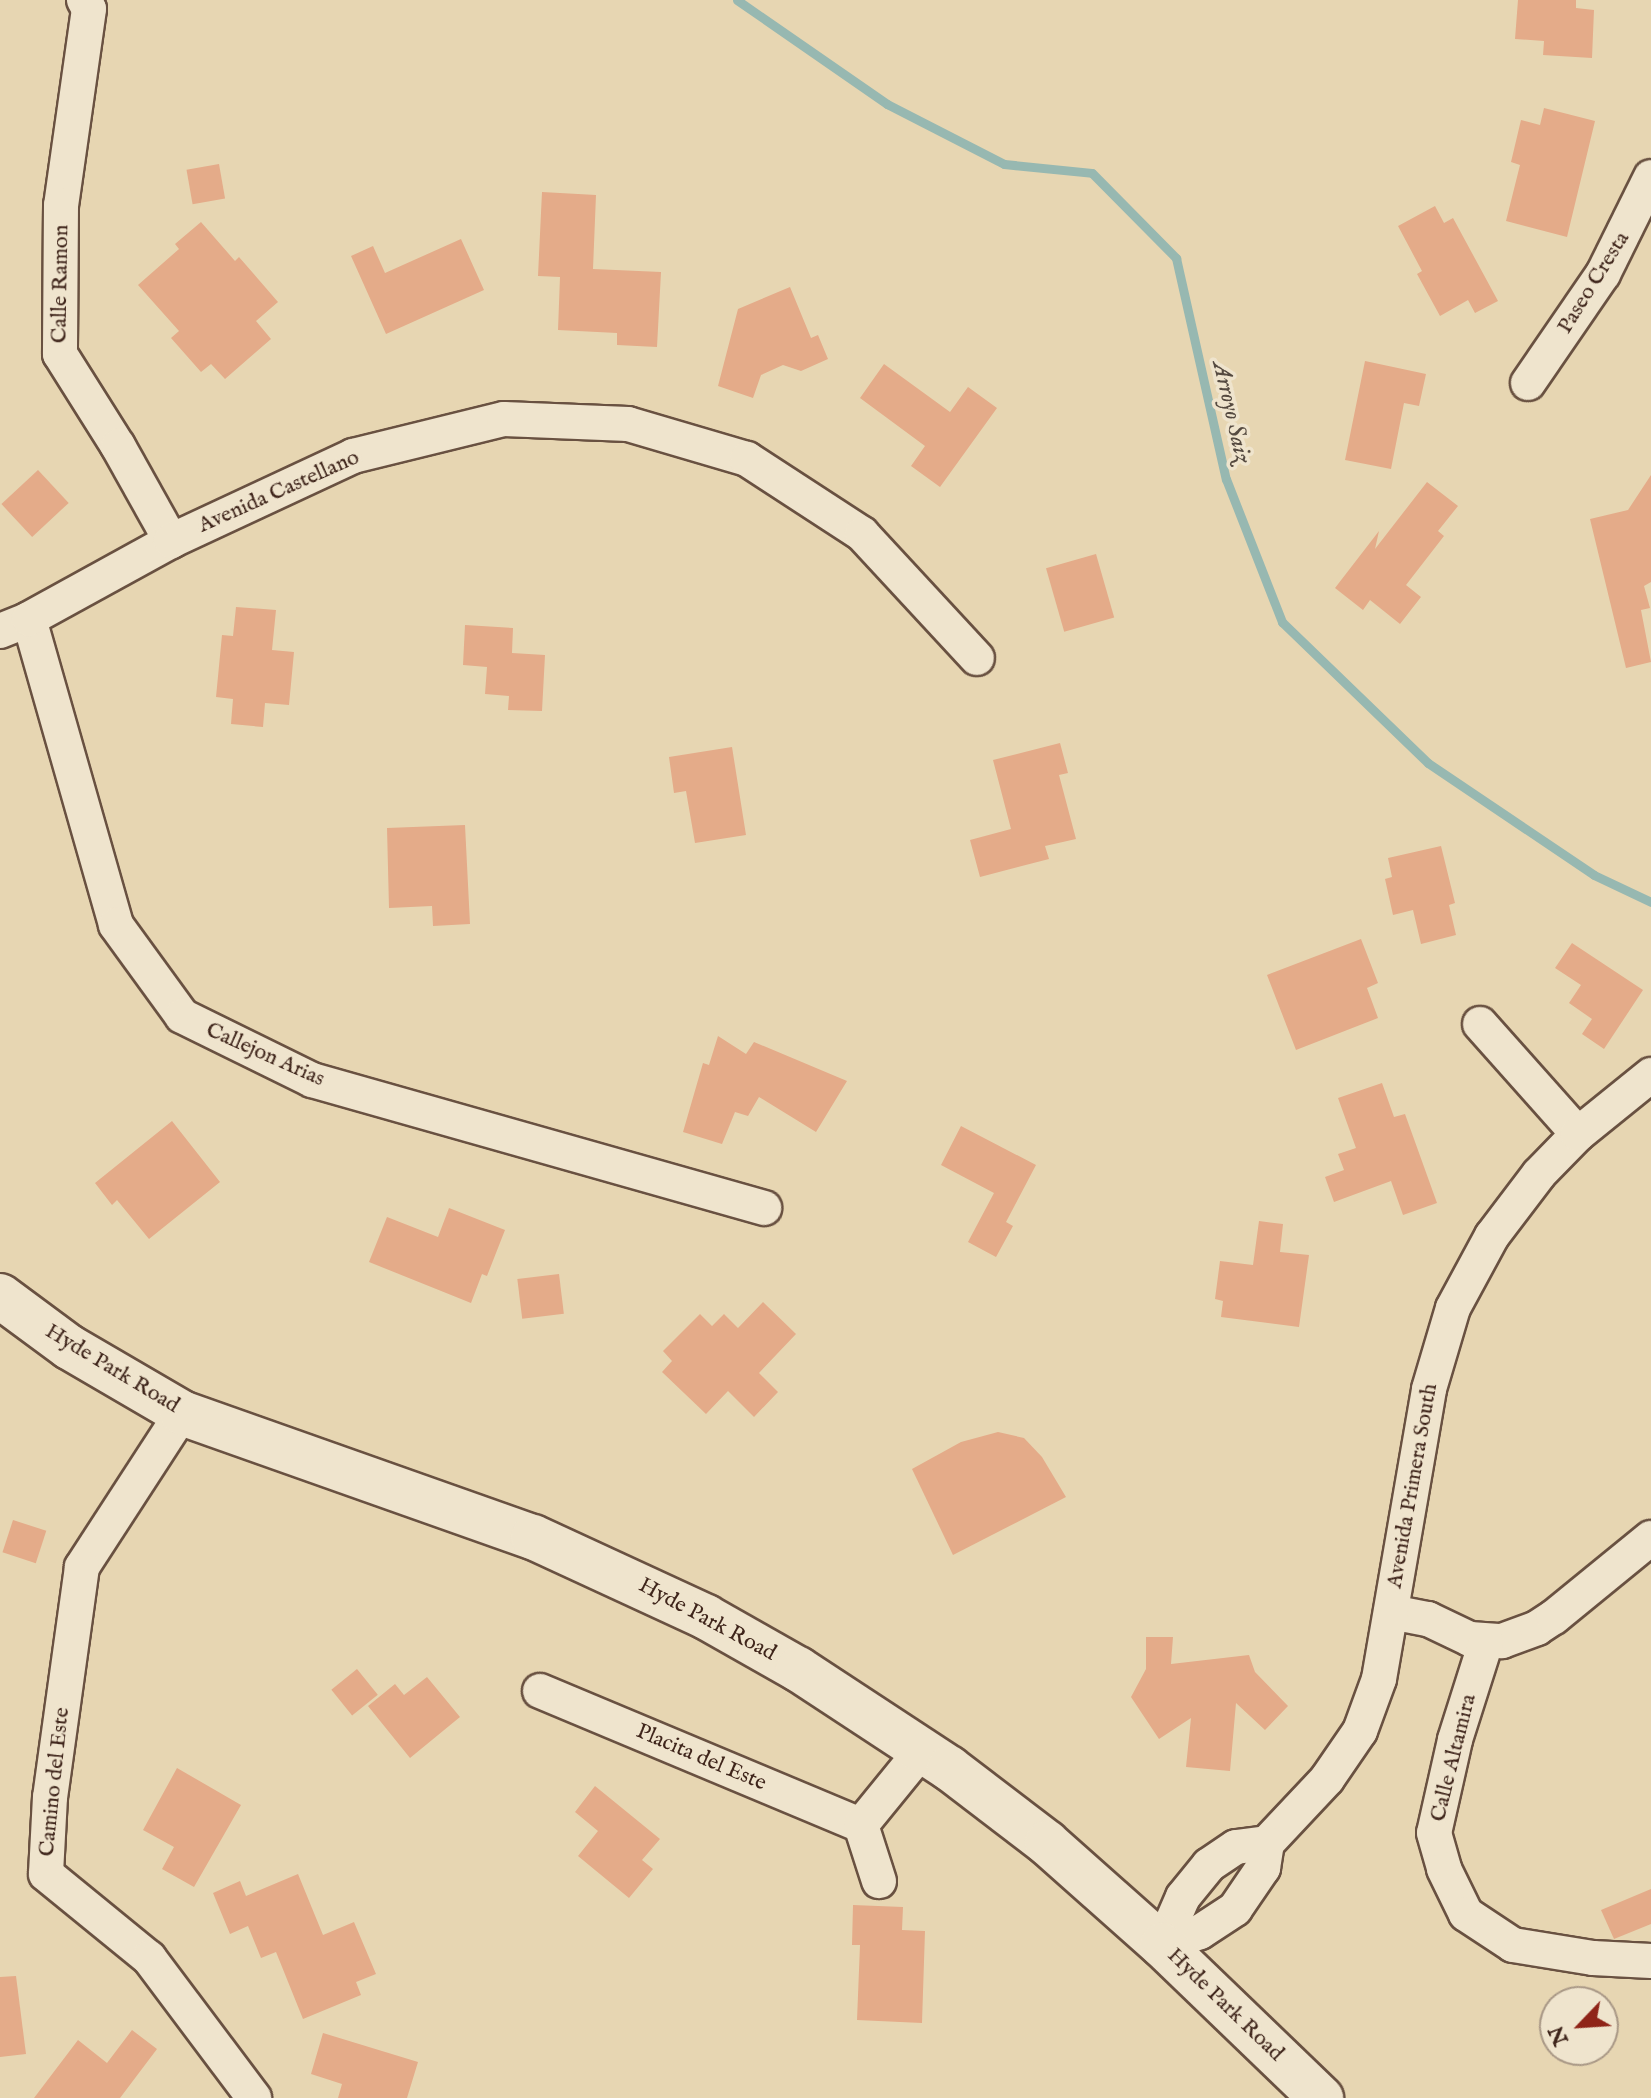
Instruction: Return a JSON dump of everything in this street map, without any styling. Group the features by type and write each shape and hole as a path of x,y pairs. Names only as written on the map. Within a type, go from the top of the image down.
{"main road":[{"name":"Hyde Park Road","path":"0,1296 69,1347 182,1413 472,1513 592,1562 753,1642 923,1749 1047,1843 1162,1945 1321,2098"}],"street":[{"name":"Calle Ramon","path":"84,0 89,9 61,205 60,354 118,446 171,541"},
{"name":"Paseo Cresta","path":"1528,383 1603,274 1651,177"},
{"name":"Avenida Castellano","path":"14,625 171,541 353,456 504,419 628,424 747,459 862,534 977,658"},
{"name":"Callejon Arias","path":"14,625 116,925 182,1016 312,1080 764,1208"},
{"path":"1480,1024 1578,1134"},
{"name":"Avenida Primera South","path":"1162,1945 1200,1932 1235,1909 1263,1868 1267,1843 1327,1779 1360,1731 1379,1679 1429,1389 1453,1308 1505,1217 1539,1174 1578,1134 1651,1075"},
{"name":"Camino del Este","path":"182,1413 82,1567 50,1797 46,1874 149,1958 205,2028 254,2098"},
{"path":"1391,1612 1428,1619 1470,1639 1486,1642 1520,1636 1537,1628 1651,1538"},
{"name":"Calle Altamira","path":"1486,1642 1455,1740 1434,1833 1444,1869 1466,1914 1513,1945 1593,1958 1651,1961"},
{"name":"Placita del Este","path":"540,1691 861,1825"},
{"path":"879,1881 861,1825 923,1749"},
{"path":"1162,1945 1183,1897 1209,1865 1236,1847 1267,1843"}],"building":[{"path":"1518,0 1576,0 1576,8 1594,10 1592,58 1543,55 1544,41 1515,39"},
{"path":"1544,108 1595,121 1567,237 1506,221 1520,165 1511,162 1521,120 1540,125"},
{"path":"219,164 225,198 193,204 187,170"},
{"path":"542,192 596,195 593,269 661,272 657,347 617,345 617,333 558,330 560,277 538,276"},
{"path":"1435,206 1444,223 1453,218 1498,301 1475,313 1468,300 1440,316 1417,274 1422,271 1398,226"},
{"path":"201,222 235,261 239,257 278,302 256,321 271,339 225,379 211,364 201,372 171,338 179,331 138,285 179,249 175,244"},
{"path":"461,239 484,290 386,334 351,256 373,246 385,273"},
{"path":"790,287 811,338 818,335 828,359 801,371 783,365 761,375 753,398 718,386 738,309"},
{"path":"1365,361 1426,374 1419,406 1404,403 1391,469 1345,460"},
{"path":"884,364 950,412 968,387 997,408 940,487 911,466 925,446 860,398"},
{"path":"38,470 69,503 32,537 1,504"},
{"path":"1651,475 1651,582 1644,586 1650,608 1641,610 1651,662 1626,668 1590,519 1628,510"},
{"path":"1427,482 1458,506 1438,531 1444,536 1406,585 1421,597 1400,624 1370,600 1363,610 1335,588 1379,531 1375,549"},
{"path":"1096,554 1114,617 1064,632 1046,568"},
{"path":"236,607 276,610 272,650 294,652 289,705 265,703 263,727 231,724 233,699 216,697 222,635 233,636"},
{"path":"465,625 513,628 512,653 545,655 542,711 508,710 509,696 485,694 487,667 463,665"},
{"path":"1060,743 1068,773 1059,775 1076,839 1045,846 1049,859 980,877 970,840 1011,829 993,760"},
{"path":"732,747 746,835 695,843 686,791 674,793 669,757"},
{"path":"465,825 470,924 433,926 432,906 389,908 387,828"},
{"path":"1441,846 1455,903 1449,905 1456,935 1421,944 1413,910 1393,915 1385,879 1392,877 1388,858"},
{"path":"1361,939 1378,983 1367,988 1378,1018 1296,1050 1267,975"},
{"path":"1572,943 1643,990 1604,1049 1582,1034 1592,1019 1569,1003 1581,985 1555,968"},
{"path":"718,1036 746,1054 754,1042 847,1081 816,1132 759,1097 748,1116 735,1112 722,1144 683,1132 703,1063 709,1065"},
{"path":"1382,1083 1394,1117 1405,1114 1437,1203 1403,1215 1391,1181 1334,1202 1325,1177 1344,1170 1338,1154 1356,1148 1338,1098"},
{"path":"172,1121 220,1182 149,1239 117,1200 112,1205 95,1183"},
{"path":"961,1126 1036,1165 1006,1222 1013,1226 996,1257 968,1242 994,1193 941,1165"},
{"path":"449,1208 505,1230 487,1276 482,1274 471,1303 369,1262 387,1217 438,1237"},
{"path":"1259,1221 1283,1224 1280,1252 1309,1255 1299,1327 1221,1317 1223,1301 1215,1299 1220,1261 1253,1265"},
{"path":"559,1274 564,1314 522,1319 517,1279"},
{"path":"763,1302 796,1334 759,1373 778,1392 754,1417 728,1391 706,1414 662,1372 672,1361 663,1351 700,1314 712,1326 724,1314 738,1328"},
{"path":"998,1432 1024,1438 1042,1457 1066,1497 953,1555 912,1469 961,1442"},
{"path":"13,1520 46,1531 36,1563 2,1552"},
{"path":"1146,1637 1173,1637 1171,1664 1249,1655 1255,1672 1288,1706 1265,1730 1236,1703 1230,1771 1186,1767 1191,1718 1159,1739 1131,1697 1146,1669"},
{"path":"357,1669 378,1695 352,1715 331,1690"},
{"path":"427,1677 460,1717 410,1758 368,1706 395,1684 404,1695"},
{"path":"177,1768 241,1805 194,1887 162,1869 174,1847 143,1830"},
{"path":"595,1786 660,1839 642,1860 653,1869 629,1898 578,1856 598,1831 575,1812"},
{"path":"298,1874 323,1935 354,1922 376,1974 356,1982 361,1995 303,2019 276,1952 261,1958 248,1926 230,1934 213,1893 240,1881 246,1896"},
{"path":"1651,1889 1651,1924 1614,1939 1601,1910"},
{"path":"853,1905 903,1907 902,1930 925,1931 922,2023 857,2020 860,1945 852,1945"},
{"path":"16,1976 26,2054 0,2057 0,1977"},
{"path":"132,2030 157,2049 120,2098 34,2098 78,2040 107,2063"},
{"path":"323,2033 418,2062 407,2098 338,2098 342,2084 311,2074"}],"waterway":[{"name":"Arroyo Saiz","path":"737,0 887,104 1004,164 1092,173 1176,258 1226,479 1282,622 1428,763 1594,875 1651,902"}]}
